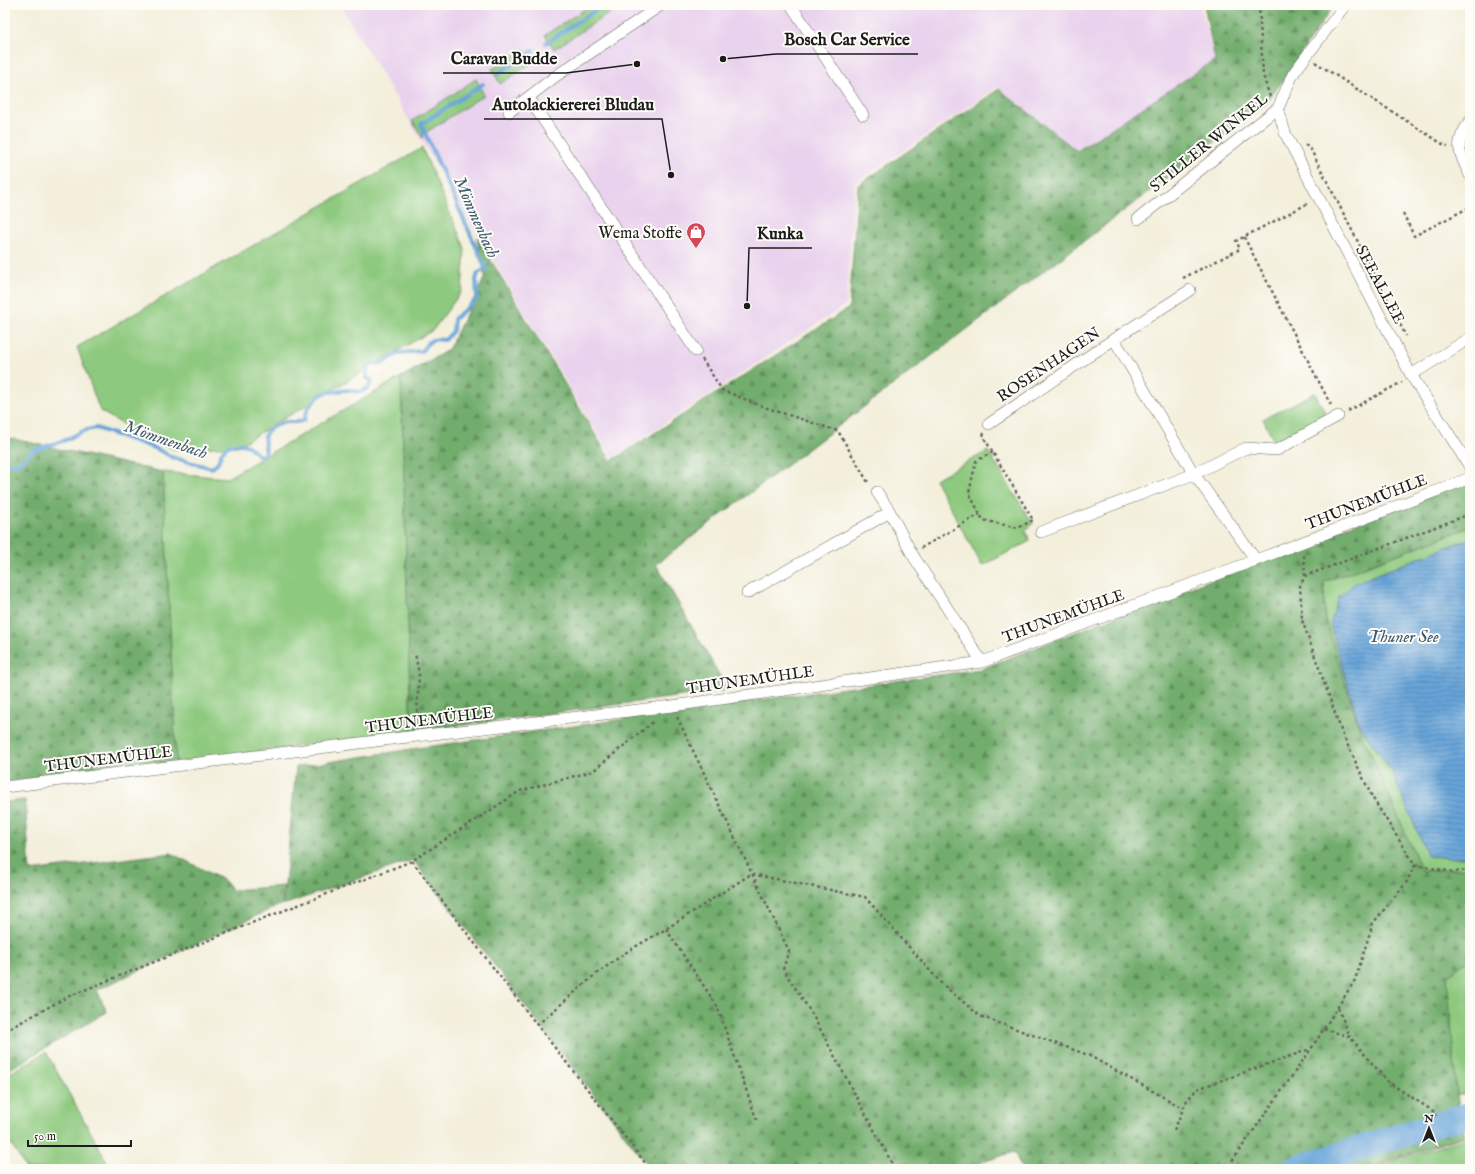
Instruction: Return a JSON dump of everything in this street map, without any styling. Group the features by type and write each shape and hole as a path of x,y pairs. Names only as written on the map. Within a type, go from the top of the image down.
{"street":[{"path":"509,112 556,76 661,5"},
{"path":"791,5 863,115"},
{"name":"STILLER WINKEL","path":"1138,219 1276,110 1293,74 1345,5"},
{"path":"529,98 696,351"},
{"name":"SEEALLEE","path":"1276,110 1285,133 1411,376 1470,467"},
{"path":"1470,121 1461,133 1458,146 1470,175"},
{"path":"1114,339 1190,290"},
{"path":"1411,376 1470,338"},
{"name":"ROSENHAGEN","path":"989,424 1114,339 1194,474 1256,560"},
{"path":"1040,532 1194,474 1246,448 1277,450 1338,416"},
{"name":"THUNEMÜHLE","path":"5,787 413,736 672,706 982,662 1256,560 1470,478"},
{"path":"877,492 890,512 912,554 982,662"},
{"path":"747,593 890,512"}],"path":[{"path":"1259,5 1262,75 1276,110"},
{"path":"1307,56 1444,145 1458,146"},
{"path":"1190,290 1183,278 1240,249 1236,241 1318,198"},
{"path":"1403,213 1414,236 1470,207"},
{"path":"1244,237 1338,416 1411,376"},
{"path":"696,351 722,390 767,408 838,431 870,486 877,492"},
{"path":"989,424 983,436 1040,532"},
{"path":"993,452 976,461 969,493 983,520 1018,528 1033,520"},
{"path":"912,554 980,514"},
{"path":"1305,576 1470,514"},
{"path":"1302,542 1305,576 1300,586 1302,620 1342,733 1372,797 1415,865 1453,872 1470,870"},
{"path":"413,736 412,732 418,712 419,674 415,653"},
{"path":"5,1031 68,997 412,860 520,791 593,770 672,706 789,951 783,969 812,1014 895,1169"},
{"path":"412,860 537,1025 650,1169"},
{"path":"1232,1161 1311,1049 1355,980 1373,923 1406,883 1415,865"},
{"path":"537,1025 596,974 628,951 666,929 751,874 865,897 941,984 980,1016 1088,1055 1183,1108"},
{"path":"666,929 717,1006 757,1121"},
{"path":"1337,1008 1350,1037 1388,1082 1433,1111 1436,1116"},
{"path":"1324,1029 1350,1037"},
{"path":"1174,1130 1187,1100 1197,1089 1311,1049"}],"shaded area":[{"path":"340,5 1200,5 1216,63 1077,151 998,87 855,183 846,305 612,458"}],"green space":[{"path":"591,5 622,5 554,49 545,35"},
{"path":"1204,5 1334,5 1268,102 656,564 728,690 411,732 401,377 448,350 485,277 477,237 611,461 849,308 858,185 999,89 1077,151 1215,60"},
{"path":"524,49 532,63 500,84 492,69"},
{"path":"476,79 484,95 422,135 423,138 412,121"},
{"path":"422,148 465,248 462,291 433,330 238,446 174,449 131,429 100,411 77,347"},
{"path":"401,377 411,732 176,762 163,472 227,478"},
{"path":"1315,393 1328,418 1276,445 1263,419"},
{"path":"5,437 163,472 176,762 5,782"},
{"path":"988,451 1033,524 1025,530 1030,541 982,566 935,479"},
{"path":"1470,479 1470,527 1324,582 1325,618 1360,730 1422,871 1470,868 1470,959 1447,976 1457,1095 1465,1136 1378,1165 1379,1169 1022,1169 1014,1152 960,1169 651,1169 413,860 283,905 296,767 418,748 981,669"},
{"path":"1470,527 1470,538 1355,583 1359,724 1392,772 1428,856 1459,858 1470,856 1470,868 1422,871 1360,730 1324,618 1324,582"},
{"path":"25,800 30,871 171,853 225,881 232,890 284,886 282,904 97,990 107,1012 5,1072 5,802"},
{"path":"1470,959 1470,1092 1457,1095 1447,975"},
{"path":"46,1052 111,1169 26,1169 5,1133 5,1076"},
{"path":"1470,1137 1470,1169 1381,1169 1380,1166"}],"water":[{"name":"Thuner See","path":"1470,538 1470,856 1459,858 1428,856 1392,772 1359,724 1330,624 1339,597 1355,583"}],"waterway":[{"name":"Mömmenbach","path":"546,43 603,5"},
{"name":"Mömmenbach","path":"497,74 533,51"},
{"name":"Mömmenbach","path":"5,464 17,464 34,450 66,440 83,431 96,428 155,448 174,458 212,468 218,462 222,452 231,445 244,444 260,456 265,454 266,433 283,423 304,420 308,408 322,393 347,390 360,392 368,388 372,381 366,377 368,367 374,363 381,364 399,353 422,351 429,342 437,339 445,340 453,331 454,319 477,299 476,280 478,273 486,269 421,124 483,84"},
{"path":"1293,1169 1470,1114"}],"place":[{"name":"Bosch Car Service","path":"723,59"},
{"name":"Caravan Budde","path":"637,64"},
{"name":"Autolackiererei Bludau","path":"671,175"},
{"name":"Wema Stoffe","path":"696,249"},
{"name":"Kunka","path":"747,306"}]}
